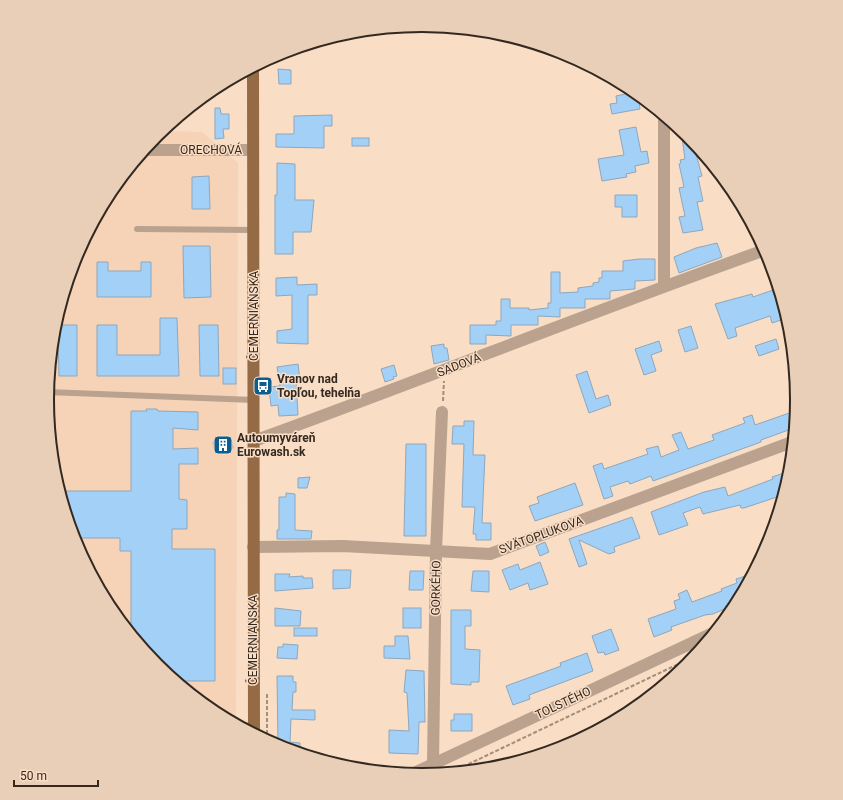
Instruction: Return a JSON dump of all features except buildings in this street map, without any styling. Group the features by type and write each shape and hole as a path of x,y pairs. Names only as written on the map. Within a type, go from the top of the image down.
{"main road":[{"name":"ČEMERNIANSKA","path":"253,73 254,728"}],"street":[{"path":"664,123 664,286"},
{"name":"ORECHOVÁ","path":"152,150 253,150"},
{"name":"SADOVÁ","path":"254,441 444,371 664,286 758,252"},
{"name":"GORKÉHO","path":"433,764 436,551 442,412"},
{"name":"SVÄTOPLUKOVA","path":"254,547 343,546 490,554 786,444"},
{"name":"TOLSTÉHO","path":"425,768 702,638"}],"lane":[{"path":"137,229 254,230"},
{"path":"54,392 254,400"}],"path":[{"path":"442,412 444,371"},
{"path":"466,765 676,665"}],"shaded area":[{"path":"170,131 202,132 238,163 236,718 197,692 179,677 145,643 116,604 91,563 73,518 61,472 54,424 54,376 66,305 73,282 91,237 116,196 145,157"}],"place":[{"name":"Vranov nad Topľou, tehelňa","path":"263,386"},
{"name":"Autoumyváreň Eurowash.sk","path":"223,445"}]}
